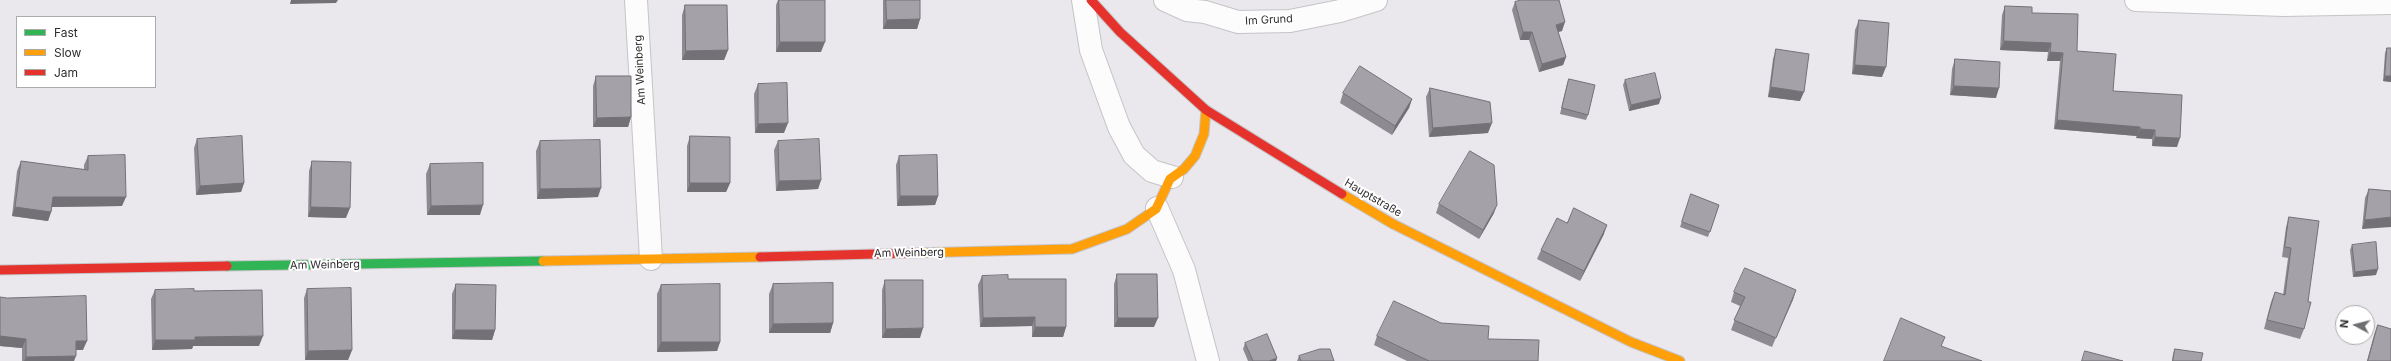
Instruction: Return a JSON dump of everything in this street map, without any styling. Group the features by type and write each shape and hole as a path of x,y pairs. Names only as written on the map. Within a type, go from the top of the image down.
{"street":[{"name":"Am Weinberg","path":"636,0 651,259"},
{"path":"1083,0 1092,50 1119,127 1134,155 1152,171 1172,177"},
{"name":"Hauptstraße","path":"1091,0 1120,32 1206,110 1306,173 1393,224 1631,342 1680,361"},
{"name":"Im Grund","path":"1164,0 1190,5 1206,12 1238,22 1290,20 1340,11 1376,0"},
{"path":"2136,0 2284,5 2391,3"},
{"name":"Am Weinberg","path":"0,270 651,259 1072,249 1111,237 1143,219 1157,208 1172,177 1185,168 1198,150 1206,129 1206,110"},
{"path":"1157,208 1184,270 1208,361"}],"building":[{"path":"779,0 825,0 825,42 780,42"},
{"path":"886,0 920,0 920,19 887,20"},
{"path":"1521,0 1559,0 1565,22 1556,25 1566,57 1542,64 1532,32 1523,32 1515,2"},
{"path":"685,5 727,5 728,50 686,51"},
{"path":"2005,6 2032,7 2032,13 2078,14 2077,51 2116,54 2113,91 2182,95 2180,138 2155,137 2155,130 2140,129 2140,127 2057,120 2063,53 2050,52 2051,43 2004,41"},
{"path":"1859,20 1889,23 1886,67 1855,65"},
{"path":"2387,48 2391,48 2391,76 2385,76"},
{"path":"1776,49 1809,54 1804,92 1771,87"},
{"path":"1955,59 2000,62 1999,88 1954,86"},
{"path":"1360,66 1412,99 1395,126 1343,93"},
{"path":"1655,73 1661,98 1631,105 1625,80"},
{"path":"596,76 631,76 631,117 597,118"},
{"path":"1569,79 1595,85 1588,115 1562,108"},
{"path":"787,83 788,123 758,124 758,84"},
{"path":"1430,88 1490,102 1492,123 1433,128"},
{"path":"242,136 244,183 200,186 197,139"},
{"path":"690,136 730,137 730,183 690,183"},
{"path":"819,139 821,180 779,181 778,141"},
{"path":"600,140 601,188 540,189 540,141"},
{"path":"1470,151 1494,165 1497,205 1483,230 1439,204"},
{"path":"125,155 126,197 53,197 51,212 15,207 21,161 88,170 88,156"},
{"path":"937,155 938,196 900,196 899,156"},
{"path":"312,161 351,162 350,208 311,207"},
{"path":"483,163 483,205 431,206 430,164"},
{"path":"2369,189 2391,191 2391,217 2365,220"},
{"path":"1691,194 1719,205 1710,232 1682,222"},
{"path":"1574,208 1607,225 1584,271 1541,250 1557,218 1567,223"},
{"path":"2289,217 2319,221 2308,302 2311,302 2304,329 2267,320 2275,292 2285,295 2291,248 2285,247"},
{"path":"2376,242 2378,269 2355,272 2352,245"},
{"path":"1745,268 1796,290 1776,338 1734,320 1745,297 1734,292"},
{"path":"1117,274 1157,274 1158,318 1118,318"},
{"path":"1008,275 1008,279 1066,279 1066,327 1035,327 1035,317 983,318 982,276"},
{"path":"885,280 923,280 923,328 886,329"},
{"path":"833,283 833,323 773,324 773,284"},
{"path":"456,284 496,285 495,330 455,330"},
{"path":"720,284 720,342 661,342 661,285"},
{"path":"351,288 352,350 308,351 307,289"},
{"path":"194,289 194,291 262,290 263,336 195,337 195,340 155,340 155,290"},
{"path":"86,296 87,341 76,341 76,356 26,357 26,339 0,336 0,297"},
{"path":"1394,301 1441,323 1489,326 1488,339 1539,340 1538,361 1429,361 1377,336"},
{"path":"1901,318 1945,337 1941,346 1982,361 1884,361"},
{"path":"2378,325 2391,329 2391,361 2368,361 2372,345 2375,345 2375,336"},
{"path":"1267,334 1277,358 1269,361 1253,361 1245,343"},
{"path":"1320,349 1330,349 1334,361 1301,361 1299,356"},
{"path":"2175,349 2203,353 2201,361 2173,361"},
{"path":"2085,351 2123,361 2082,361"}],"traffic: fast":[{"path":"227,266 543,261"}],"traffic: slow":[{"path":"914,253 1072,249 1127,229 1156,209 1170,179 1184,169 1195,156 1204,134 1206,110"},
{"path":"1342,194 1393,224 1631,342 1680,361"},
{"path":"543,261 760,257"}],"traffic: jam":[{"path":"1091,0 1120,32 1206,110 1342,194"},
{"path":"760,257 914,253"},
{"path":"0,270 227,266"}]}
